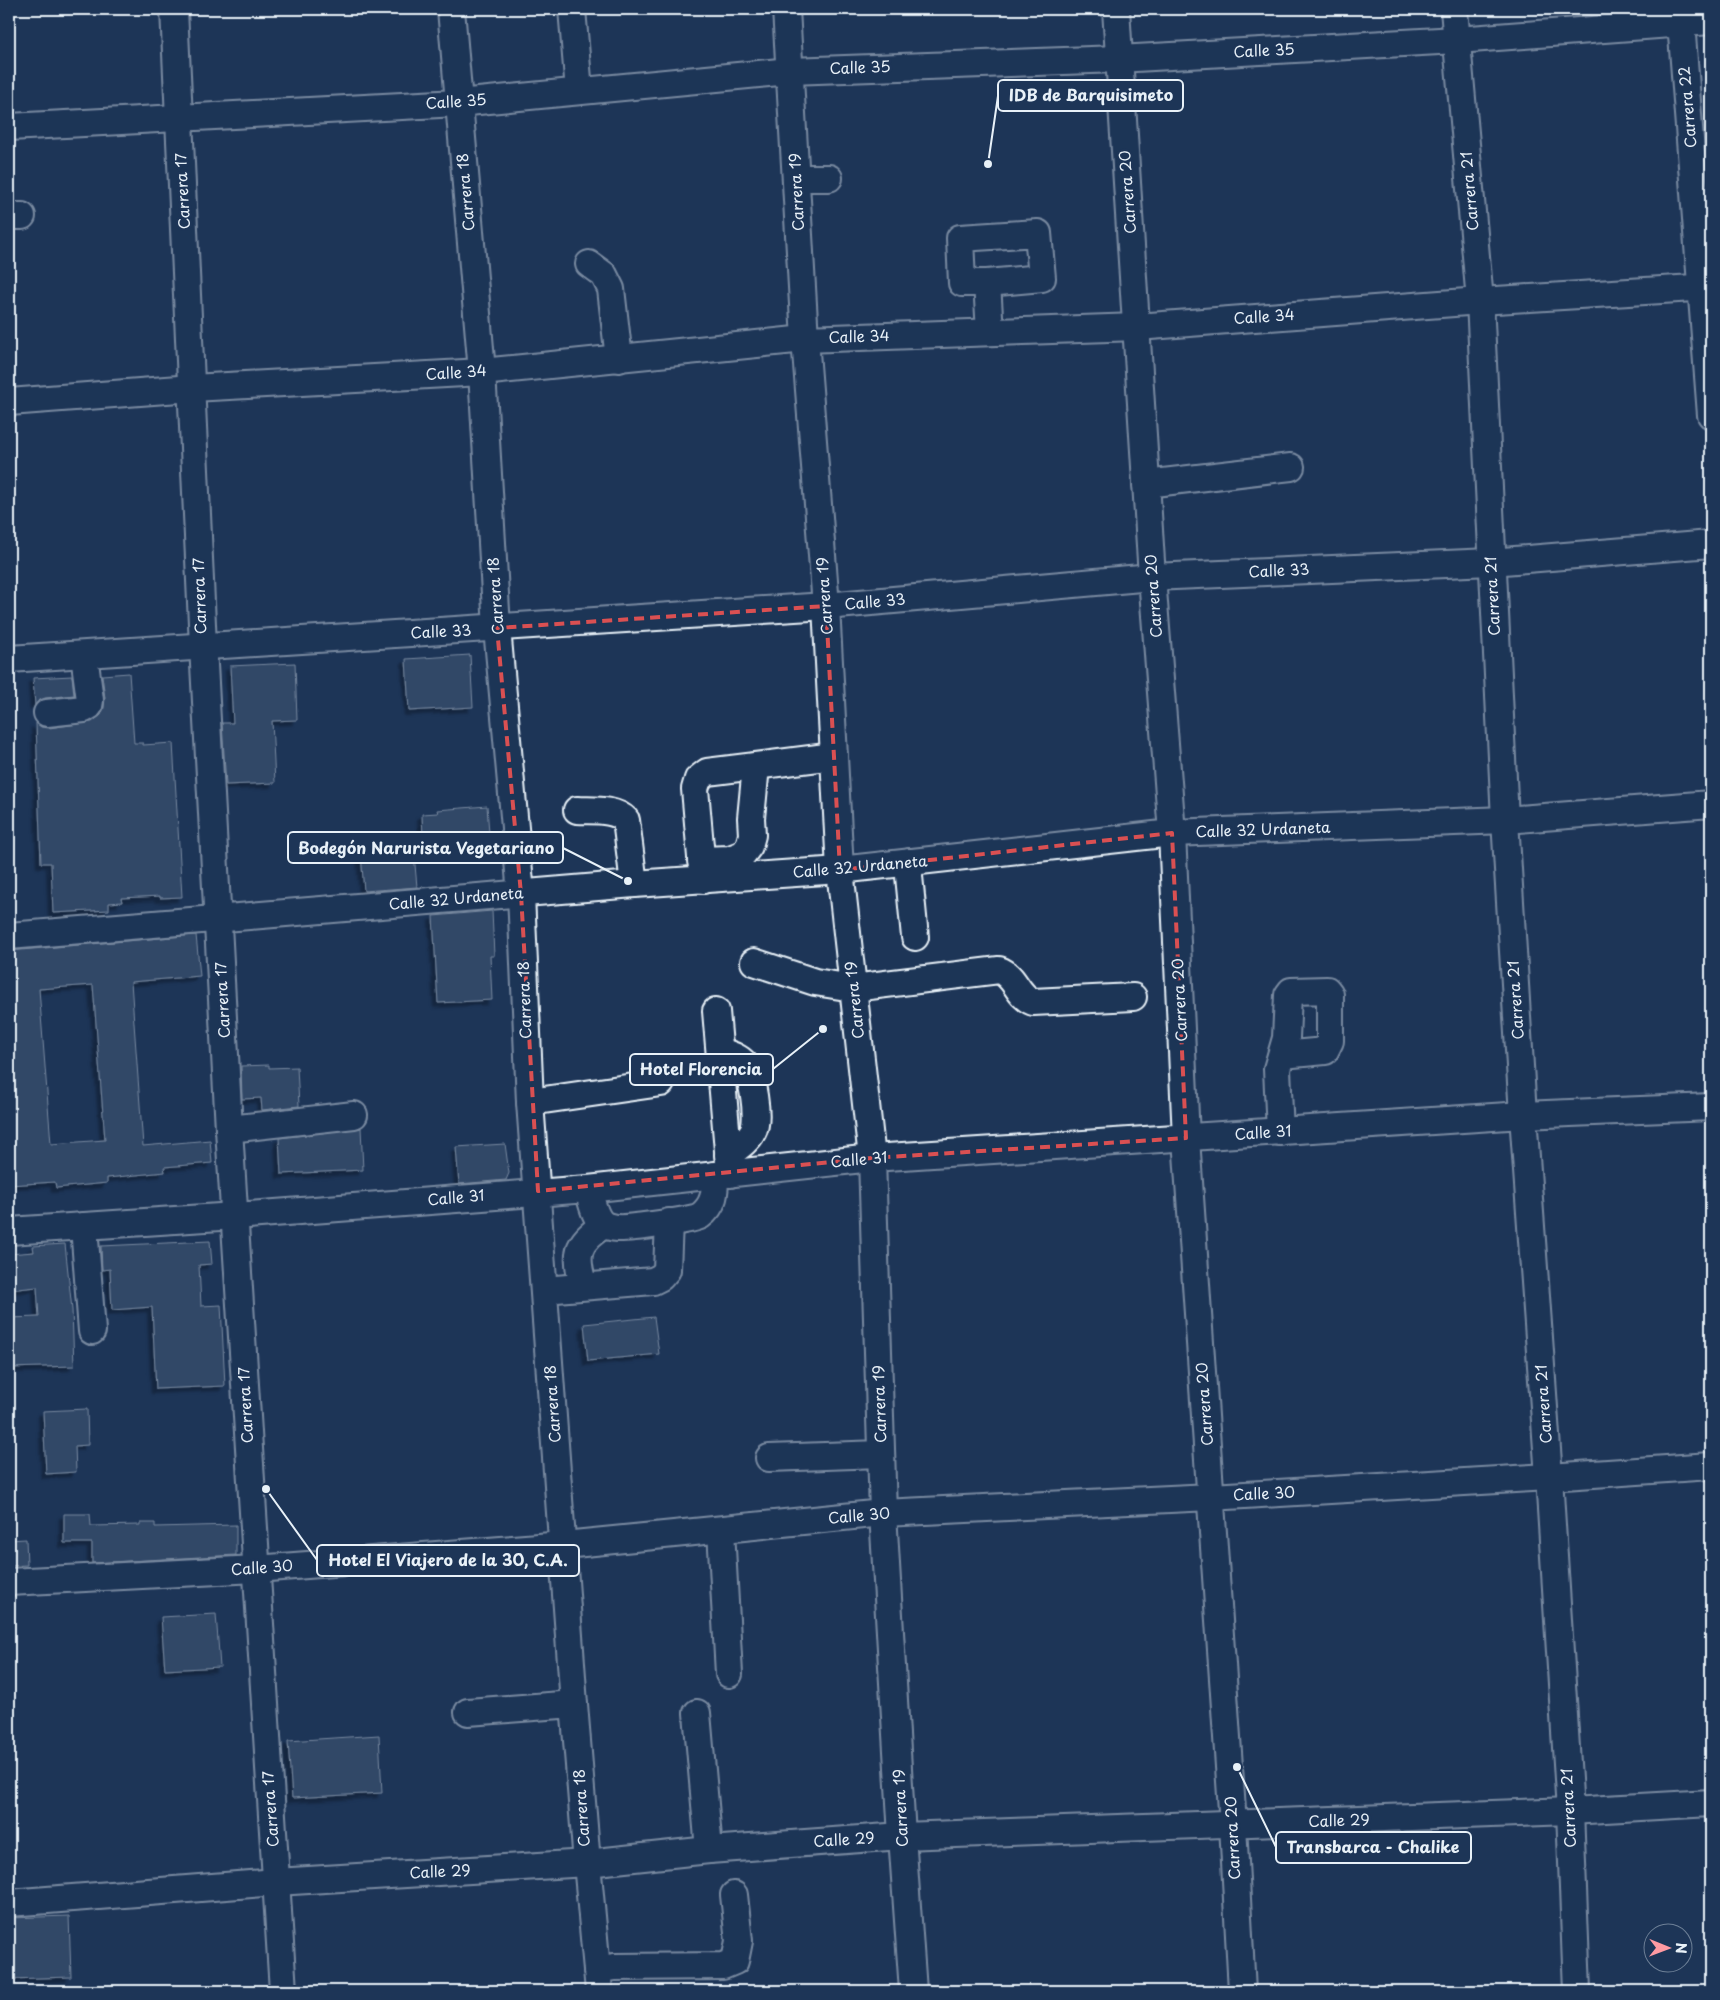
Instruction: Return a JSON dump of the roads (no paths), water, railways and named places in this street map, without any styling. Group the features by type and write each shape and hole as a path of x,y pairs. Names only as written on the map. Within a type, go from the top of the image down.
{"street":[{"name":"Carrera 17","path":"174,9 202,646 229,1129 283,1991"},
{"name":"Carrera 18","path":"451,9 482,372 497,628 520,894 530,1102 564,1545 574,1704 598,1981"},
{"path":"572,9 579,91"},
{"name":"Carrera 19","path":"786,9 805,339 826,606 840,870 872,1158 883,1513 902,1836 914,1991"},
{"name":"Carrera 20","path":"1116,9 1152,577 1172,833 1186,1138 1233,1825 1242,1991"},
{"name":"Carrera 21","path":"1454,9 1480,301 1491,562 1505,820 1570,1812 1577,1991"},
{"name":"Calle 35","path":"9,127 458,103 790,71 904,76 1118,59 1456,40 1680,16 1711,21"},
{"name":"Carrera 22","path":"1680,16 1707,287 1711,415"},
{"path":"796,178 829,178"},
{"path":"589,264 604,275 611,289 619,359"},
{"path":"987,283 990,332"},
{"name":"Calle 34","path":"9,402 192,388 482,372 805,339 1137,327 1480,301 1707,287"},
{"path":"1146,484 1291,467"},
{"name":"Calle 33","path":"9,660 826,606 1152,577 1491,562 1711,544"},
{"path":"47,713 84,709 88,706 90,700 84,655"},
{"path":"756,766 751,818 752,835 749,846 743,854 702,870 695,790 698,779 708,772 834,756"},
{"name":"Calle 32 Urdaneta","path":"9,936 634,884 702,870 840,870 1172,833 1505,820 1711,804"},
{"path":"577,810 620,814 626,820 634,884"},
{"path":"910,862 909,876 914,937"},
{"path":"754,962 815,982 853,988 999,970 1011,977 1021,996 1033,1002 1133,998"},
{"path":"588,1189 598,1219 604,1225 616,1228 698,1218 711,1206 724,1168 754,1130 756,1106 744,1063 738,1058 720,1051 716,1011"},
{"path":"1280,1132 1277,1069 1282,1055"},
{"path":"530,1102 661,1084"},
{"name":"Calle 31","path":"9,1231 588,1189 724,1168 1523,1115 1711,1107"},
{"path":"229,1129 354,1115"},
{"path":"544,1290 653,1281 661,1277 667,1270 669,1222"},
{"path":"584,1286 578,1269 579,1253 585,1240 592,1232 604,1225"},
{"path":"84,1226 92,1331"},
{"path":"769,1458 881,1454"},
{"name":"Calle 30","path":"9,1582 256,1569 564,1545 883,1513 1549,1477 1711,1466"},
{"path":"721,1530 729,1674"},
{"path":"468,1712 574,1704"},
{"path":"697,1713 709,1850"},
{"name":"Calle 29","path":"9,1903 276,1882 587,1863 709,1850 902,1836 1570,1812 1711,1803"},
{"path":"598,1981 614,1967 724,1966 735,1961 739,1941 734,1895"}],"place":[{"name":"IDB de Barquisimeto","path":"988,164"},
{"name":"Bodegón Narurista Vegetariano","path":"628,881"},
{"name":"Hotel Florencia","path":"823,1029"},
{"name":"Hotel El Viajero de la 30, C.A.","path":"266,1489"},
{"name":"Transbarca - Chalike","path":"1237,1767"}]}
